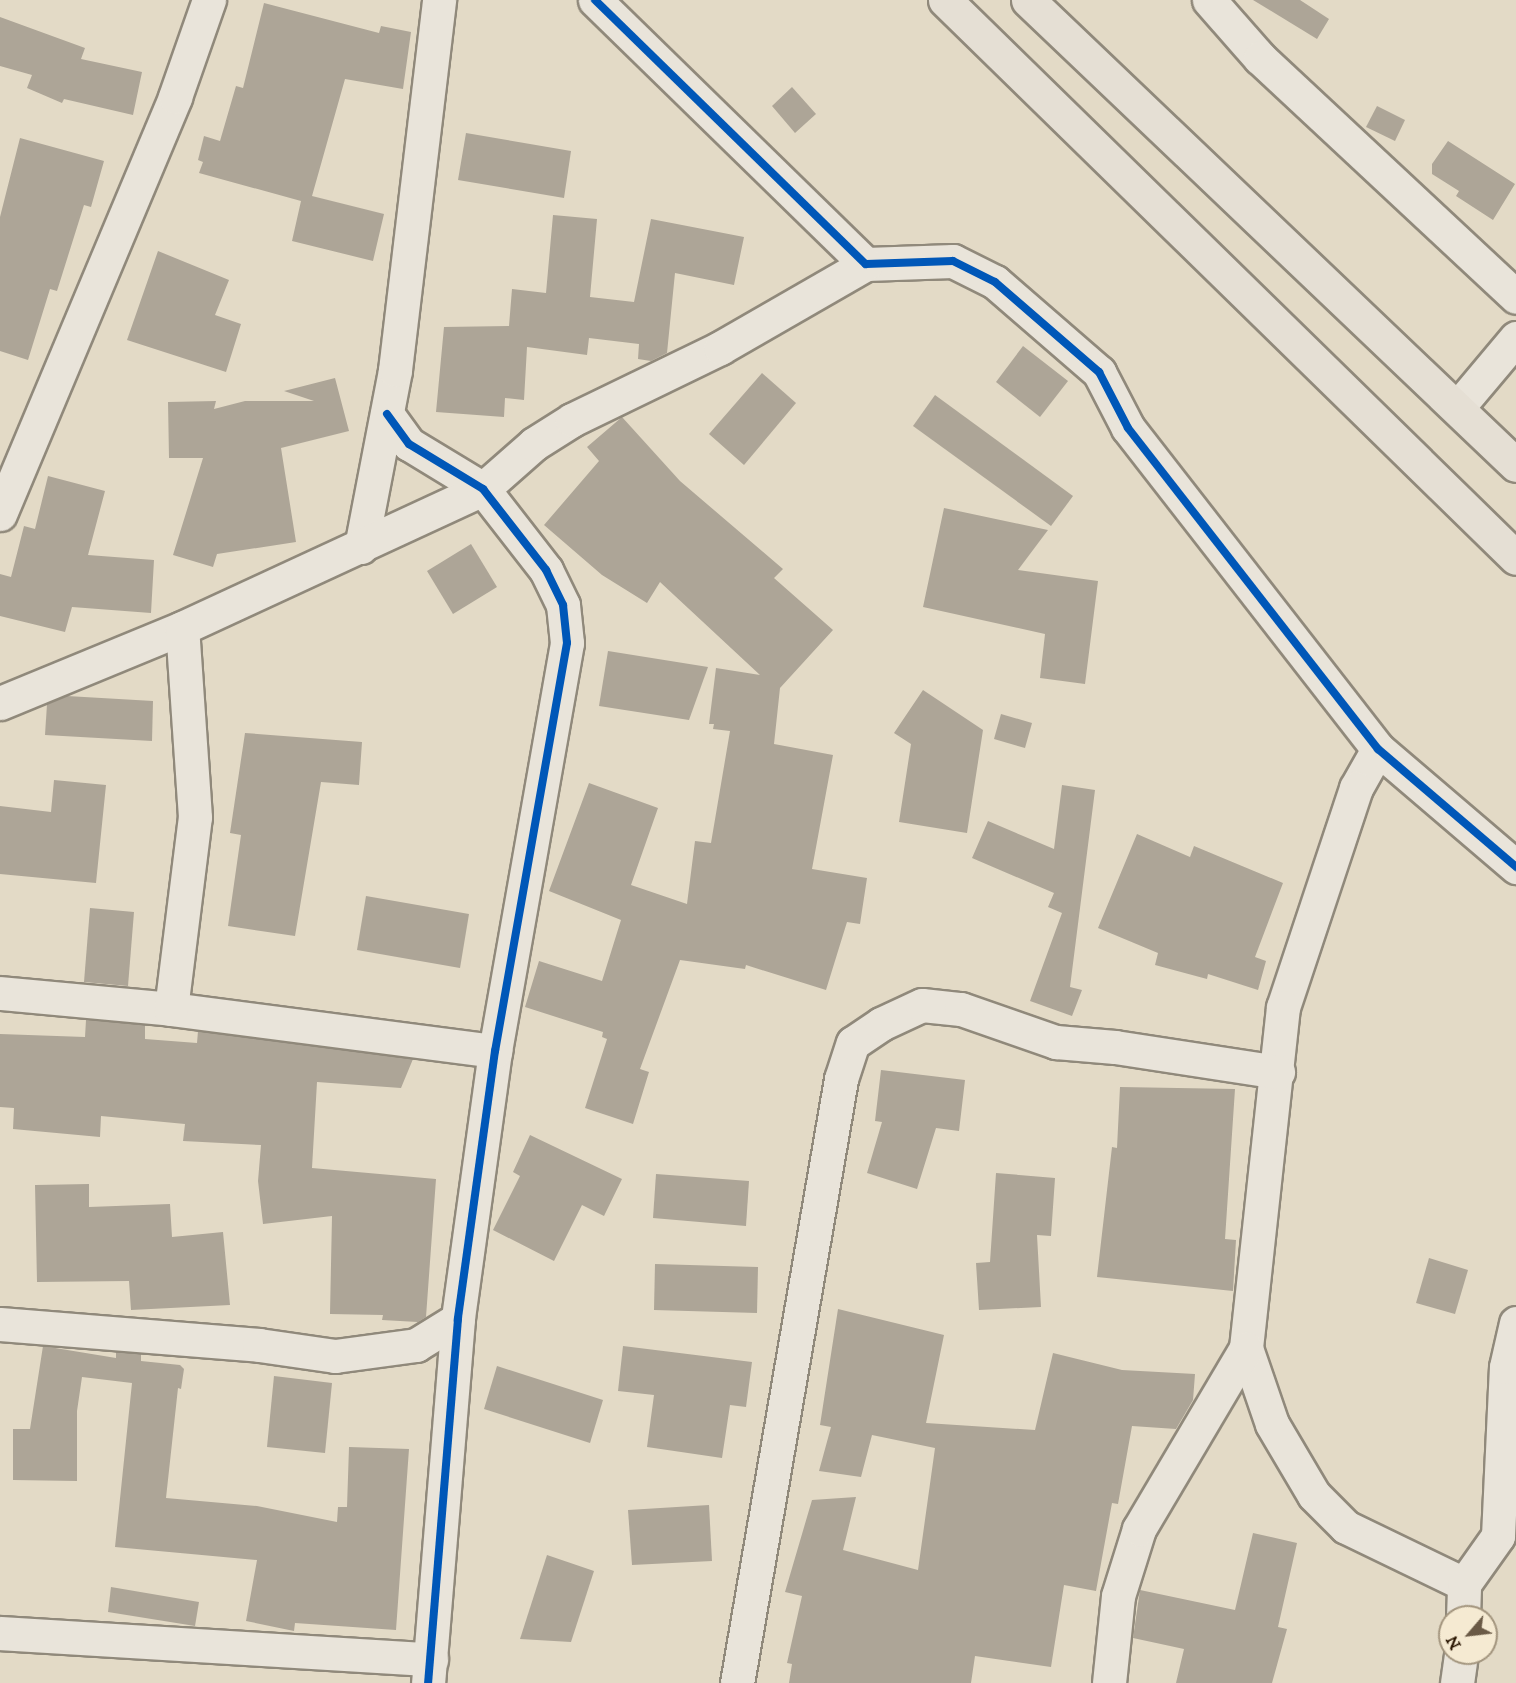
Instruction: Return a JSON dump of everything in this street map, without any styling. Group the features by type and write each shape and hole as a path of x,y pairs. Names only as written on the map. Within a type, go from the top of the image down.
{"highway":[{"path":"945,0 1516,558"},
{"path":"1028,0 1458,407 1516,465"}],"street":[{"path":"0,514 175,97 209,0"},
{"path":"361,547 387,414 439,0"},
{"path":"595,0 866,264"},
{"path":"1209,0 1260,58 1516,297"},
{"path":"0,703 182,628 483,489 534,444 572,420 720,348 866,264 953,261 994,282 1100,372 1128,428 1378,749 1516,867"},
{"path":"1458,407 1516,338"},
{"path":"0,1634 430,1671 458,1319 495,1052 567,643 563,605 546,570 483,489 409,444 387,414"},
{"path":"171,1009 195,817 182,628"},
{"path":"1109,1683 1118,1596 1139,1529 1246,1348 1278,1072 1283,1007 1356,788 1378,749"},
{"path":"0,993 171,1009 495,1052"},
{"path":"736,1683 842,1079 853,1043 882,1024 922,1005 961,1009 1056,1042 1115,1047 1278,1072"},
{"path":"0,1324 259,1345 334,1356 416,1345 458,1319"},
{"path":"1463,1605 1464,1584 1498,1536 1506,1366 1516,1323"},
{"path":"1246,1348 1272,1424 1314,1495 1346,1527 1464,1584"},
{"path":"1457,1683 1459,1665"}],"building":[{"path":"1253,0 1300,0 1329,19 1317,39"},
{"path":"264,3 379,33 381,26 411,32 403,89 345,79 312,196 384,214 373,261 292,241 301,201 199,173 203,162 198,160 204,136 220,141 236,86 243,88"},
{"path":"0,17 85,48 81,59 142,72 133,115 64,99 62,103 27,88 32,75 0,66"},
{"path":"792,87 816,114 795,133 772,106"},
{"path":"1377,106 1405,120 1395,141 1366,127"},
{"path":"466,133 571,151 564,198 458,180"},
{"path":"20,138 104,161 91,207 84,205 57,291 50,289 28,360 0,351 0,217"},
{"path":"1448,141 1515,184 1493,220 1456,196 1459,191 1432,174 1432,164"},
{"path":"553,215 597,219 590,297 634,302 651,219 744,237 734,285 675,273 667,353 651,361 638,359 639,344 589,338 587,355 527,347 524,400 505,398 504,417 436,412 444,327 509,326 512,289 546,293"},
{"path":"158,251 229,280 215,315 241,324 226,372 127,340"},
{"path":"1023,346 1068,381 1040,417 996,382"},
{"path":"762,373 796,403 744,465 709,434"},
{"path":"335,378 349,431 281,448 296,542 217,554 213,567 173,555 203,458 169,458 168,402 216,401 214,409 245,401 314,401 284,391"},
{"path":"935,395 1073,496 1051,526 913,426"},
{"path":"622,417 680,481 783,569 774,578 833,630 780,688 774,744 833,755 812,869 867,878 860,924 847,922 826,990 746,965 745,969 680,960 640,1069 649,1072 633,1124 585,1108 607,1039 602,1037 603,1032 525,1007 539,961 602,981 621,920 549,891 589,783 658,808 631,885 687,904 695,841 711,843 730,731 713,729 714,724 709,724 716,668 760,675 660,582 647,603 602,575 544,525 599,461 587,447"},
{"path":"48,476 105,491 88,555 154,560 151,613 72,607 65,632 0,616 0,574 11,577 24,526 35,529"},
{"path":"944,508 1048,530 1018,570 1098,581 1085,684 1040,678 1045,634 923,607"},
{"path":"471,544 497,587 453,614 427,571"},
{"path":"608,651 708,667 689,720 599,706"},
{"path":"923,690 983,730 967,833 899,822 911,744 894,733"},
{"path":"67,696 153,701 152,741 45,735 47,704"},
{"path":"1001,714 1032,723 1025,748 994,739"},
{"path":"245,733 362,742 359,785 321,782 295,936 228,926 241,835 230,833"},
{"path":"54,780 106,785 96,883 0,874 0,806 51,812"},
{"path":"1062,785 1095,790 1070,987 1082,990 1072,1016 1030,1001 1062,913 1048,907 1054,893 972,858 988,821 1054,849"},
{"path":"1137,834 1190,857 1194,846 1283,883 1255,957 1266,961 1258,990 1208,974 1207,979 1155,965 1158,953 1098,928"},
{"path":"366,896 469,914 460,968 357,950"},
{"path":"90,908 134,912 128,986 84,982"},
{"path":"86,1020 145,1025 145,1039 197,1043 198,1031 413,1059 401,1088 317,1082 312,1168 436,1179 426,1317 418,1322 382,1320 383,1315 330,1314 332,1216 263,1224 258,1181 261,1145 183,1141 185,1124 101,1116 100,1137 13,1129 14,1108 0,1107 0,1034 85,1037"},
{"path":"881,1070 965,1080 959,1131 936,1128 917,1189 867,1173 882,1122 875,1121"},
{"path":"1120,1087 1235,1089 1225,1239 1236,1240 1233,1291 1097,1277 1112,1147 1117,1148"},
{"path":"530,1135 622,1179 604,1216 582,1205 554,1261 493,1230 520,1176 513,1172"},
{"path":"996,1173 1055,1178 1051,1236 1037,1235 1041,1307 979,1310 976,1263 990,1262"},
{"path":"656,1174 749,1181 746,1226 653,1218"},
{"path":"89,1184 89,1207 170,1204 172,1237 223,1232 230,1305 131,1310 129,1281 37,1282 35,1185"},
{"path":"1429,1258 1468,1270 1455,1314 1416,1303"},
{"path":"655,1264 758,1267 757,1313 654,1310"},
{"path":"838,1309 944,1335 926,1423 1035,1430 1053,1353 1122,1370 1195,1374 1193,1400 1176,1429 1132,1426 1118,1504 1112,1503 1096,1591 1064,1585 1051,1667 975,1656 971,1683 789,1683 792,1664 787,1663 802,1596 785,1592 812,1500 856,1497 843,1550 918,1570 935,1448 872,1435 861,1477 819,1471 831,1427 820,1425"},
{"path":"43,1346 116,1358 116,1352 141,1354 141,1361 180,1365 184,1369 181,1389 178,1388 166,1498 257,1506 337,1522 338,1507 347,1507 349,1447 409,1449 396,1630 295,1623 294,1631 246,1621 257,1560 115,1547 132,1383 82,1377 77,1411 77,1481 13,1480 13,1429 30,1429"},
{"path":"623,1346 752,1362 746,1407 730,1405 722,1458 647,1447 654,1395 618,1391"},
{"path":"497,1366 603,1400 590,1443 484,1409"},
{"path":"274,1376 332,1383 325,1453 267,1447"},
{"path":"709,1505 712,1561 632,1565 628,1510"},
{"path":"1253,1533 1297,1543 1278,1627 1287,1629 1272,1683 1176,1683 1184,1649 1133,1638 1140,1590 1235,1610"},
{"path":"547,1555 594,1571 571,1642 520,1639"},
{"path":"111,1587 199,1602 195,1626 108,1612"}],"cycle path":[{"path":"595,0 866,264 953,261 995,282 1099,372 1128,428 1378,749 1516,867"},
{"path":"387,414 409,444 483,489 546,570 563,605 567,643 495,1051 458,1319 428,1683"}]}
